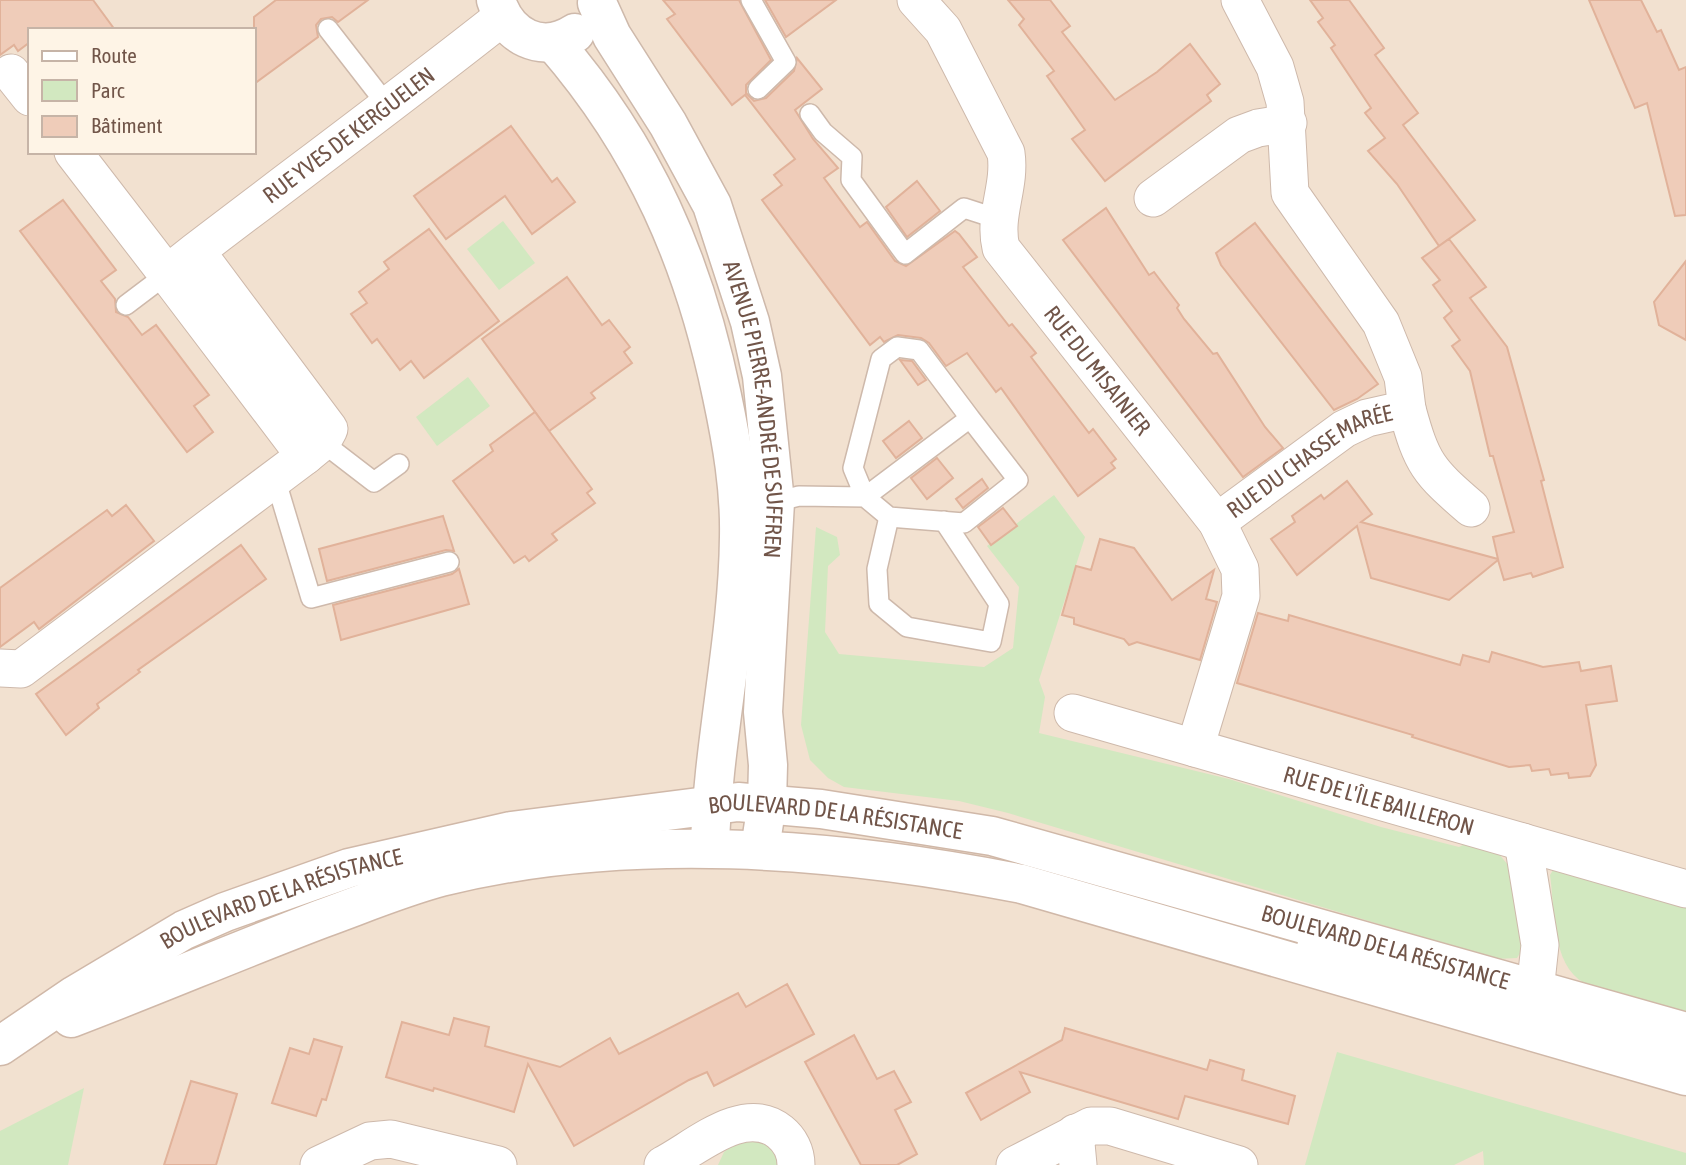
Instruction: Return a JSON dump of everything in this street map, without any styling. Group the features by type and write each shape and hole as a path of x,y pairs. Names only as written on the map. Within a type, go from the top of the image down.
{"main road":[{"path":"499,9 515,33 533,42 554,43 573,35 588,22 597,1"},
{"name":"AVENUE PIERRE-ANDRÉ DE SUFFREN","path":"597,1 612,36 668,124 712,205 750,322 762,376 775,502 763,712 768,765 767,803 760,849"},
{"name":"AVENUE PIERRE-ANDRÉ DE SUFFREN","path":"554,43 590,85 624,135 669,219 707,325 735,462 739,538 725,709 712,804 710,848"},
{"name":"BOULEVARD DE LA RÉSISTANCE","path":"3,1044 75,995 184,930 225,912 349,868 511,831 712,804 767,803 1535,991 1686,1032"},
{"name":"BOULEVARD DE LA RÉSISTANCE","path":"3,1044 246,948 439,878 513,863 710,848 973,853 1022,884 1686,1076"}],"street":[{"name":"RUE DU MISAINIER","path":"916,0 943,30 1006,153 1009,174 997,232 1001,248 1217,522 1240,569 1241,596 1195,748"},
{"name":"RUE DU CHASSE MARÉE","path":"1240,0 1275,67 1288,123 1290,192 1381,323 1403,377 1407,409 1418,449 1434,475 1471,508"},
{"name":"RUE YVES DE KERGUELEN","path":"167,274 387,104 499,9"},
{"path":"1153,198 1239,135 1258,128 1288,123"},
{"path":"75,154 167,274 314,449"},
{"path":"0,668 20,669 314,449 329,429 322,416 196,251"},
{"name":"RUE DU CHASSE MARÉE","path":"1217,522 1344,429 1367,418 1407,409"},
{"path":"735,462 763,486 775,502 762,522 739,538"},
{"name":"RUE DE L'ÎLE BAILLERON","path":"1073,713 1686,889"},
{"path":"1523,842 1540,945 1535,991"},
{"path":"676,1162 739,1124 753,1120 769,1124 783,1134 793,1148 796,1165"},
{"path":"1015,1165 1077,1149 1091,1126 1110,1126 1239,1165"},
{"path":"319,1165 370,1141 391,1139 498,1165"}],"lane":[{"path":"751,0 786,62 758,89"},
{"path":"328,29 387,104"},
{"path":"810,114 823,132 852,157 852,180 905,254 964,208 998,219"},
{"path":"125,305 167,274"},
{"path":"897,347 919,350 970,418 1018,480 964,523 889,517 865,497 853,468 881,359 897,347"},
{"path":"775,502 799,496 865,497 970,418"},
{"path":"314,449 374,482 399,464"},
{"path":"275,478 311,598 449,562"},
{"path":"889,517 877,569 878,604 907,626 991,642 999,604 944,521"},
{"path":"973,853 1064,874 1686,1055"}],"shaded area":[{"path":"0,0 1686,0 1686,1165 0,1165"}],"green space":[{"path":"503,221 535,263 499,290 467,249"},
{"path":"468,377 490,406 437,446 416,417"},
{"path":"1054,495 1085,537 1039,680 1045,697 1039,733 1229,779 1381,827 1459,847 1475,839 1498,853 1514,872 1522,950 1517,958 1496,959 1008,813 959,801 844,787 828,778 810,760 801,725 816,527 837,537 840,555 828,566 825,632 839,654 984,667 1013,648 1019,587 987,546"},
{"path":"1553,870 1686,906 1686,1013 1584,983 1573,974 1565,963 1556,935 1550,875"},
{"path":"1337,1052 1686,1153 1686,1165 1484,1165 1483,1151 1454,1165 1305,1165"},
{"path":"84,1088 68,1165 0,1165 0,1131"},
{"path":"745,1137 773,1146 779,1165 718,1165 724,1152"}],"building":[{"path":"0,0 93,0 114,28 28,28 28,44 18,51 14,45 0,55"},
{"path":"276,0 368,0 338,22 332,17 321,19 316,25 318,37 256,83 254,17"},
{"path":"663,0 739,0 771,60 746,85 746,93 754,101 766,98 794,71 797,58 822,89 795,110 813,139 838,168 824,178 860,227 867,222 895,261 906,266 955,231 959,234 977,257 963,267 1009,326 1012,324 1036,353 1031,357 1089,433 1093,429 1116,459 1111,463 1115,468 1078,496 1001,388 996,392 967,353 946,366 929,343 921,338 898,335 884,342 880,337 870,345 762,200 782,185 774,175 795,159 745,95 732,105 667,19 675,14"},
{"path":"765,0 836,0 786,37"},
{"path":"1008,0 1050,0 1070,26 1062,32 1115,100 1157,72 1190,44 1220,84 1207,95 1211,101 1105,181 1072,139 1085,130 1047,76 1054,71 1019,25 1024,19"},
{"path":"1310,0 1349,0 1384,48 1375,55 1418,113 1403,125 1475,220 1439,246 1397,184 1368,151 1385,138 1365,113 1371,108 1331,48 1335,45 1318,22 1323,18"},
{"path":"1589,0 1641,0 1657,32 1661,30 1679,70 1686,67 1686,215 1675,216 1647,103 1635,108"},
{"path":"511,126 552,182 557,178 575,202 532,234 505,196 446,239 414,196"},
{"path":"917,181 940,211 907,237 886,207"},
{"path":"63,200 116,270 101,281 115,299 116,312 128,317 142,335 156,325 209,395 194,406 213,432 187,452 20,231"},
{"path":"1106,208 1149,275 1154,272 1179,305 1177,308 1184,319 1213,354 1217,353 1265,427 1283,448 1243,477 1063,240"},
{"path":"1255,223 1378,384 1357,399 1334,410 1221,265 1216,253"},
{"path":"429,229 499,321 424,378 411,361 400,370 377,339 372,343 351,314 367,303 359,292 389,269 384,262"},
{"path":"1449,239 1486,287 1470,298 1507,347 1544,480 1541,481 1563,567 1533,577 1531,573 1504,580 1498,560 1449,600 1371,578 1357,526 1297,575 1271,539 1295,522 1292,516 1321,495 1324,499 1347,481 1372,514 1361,522 1498,559 1493,537 1514,532 1493,456 1490,456 1470,371 1452,346 1460,340 1444,318 1452,311 1433,285 1440,280 1422,258"},
{"path":"1686,261 1686,340 1659,325 1654,302"},
{"path":"567,277 602,325 609,320 630,347 624,352 632,363 591,393 595,398 549,431 482,339"},
{"path":"900,360 912,361 926,380 918,385"},
{"path":"535,412 592,489 587,493 595,503 552,534 557,540 529,561 525,556 514,563 453,481 493,451 490,445"},
{"path":"909,421 922,438 896,458 883,441"},
{"path":"937,458 953,478 927,499 911,478"},
{"path":"982,479 988,488 963,508 956,499"},
{"path":"126,505 154,541 39,629 34,622 0,647 0,588 107,510 112,516"},
{"path":"1003,508 1017,526 991,545 978,527"},
{"path":"443,516 454,551 446,550 327,581 319,549"},
{"path":"1100,539 1134,548 1172,600 1214,570 1206,599 1217,602 1200,660 1137,642 1129,645 1124,639 1074,624 1074,618 1062,615 1076,566 1091,570"},
{"path":"241,545 266,579 138,670 140,672 97,704 99,708 66,735 36,694"},
{"path":"459,569 469,604 341,640 333,605 452,574"},
{"path":"1258,613 1288,621 1289,615 1460,665 1463,655 1489,662 1492,652 1543,667 1579,662 1581,671 1611,666 1617,701 1586,705 1596,765 1590,776 1569,778 1568,773 1551,775 1549,769 1532,771 1530,765 1509,767 1412,737 1413,735 1237,683"},
{"path":"787,984 814,1034 714,1086 707,1072 689,1080 574,1146 528,1064 514,1112 386,1077 402,1022 449,1035 454,1018 489,1027 485,1046 560,1067 610,1038 619,1054 738,993 746,1007"},
{"path":"1065,1028 1207,1070 1210,1060 1244,1070 1242,1080 1295,1096 1288,1124 1185,1096 1178,1119 1020,1072 1030,1092 981,1120 966,1093 1062,1040"},
{"path":"854,1035 877,1079 894,1071 911,1102 895,1110 917,1154 897,1165 861,1165 805,1062"},
{"path":"314,1039 342,1047 326,1100 322,1099 316,1116 272,1103 290,1048 309,1054"},
{"path":"191,1081 237,1094 216,1165 164,1165"}]}
